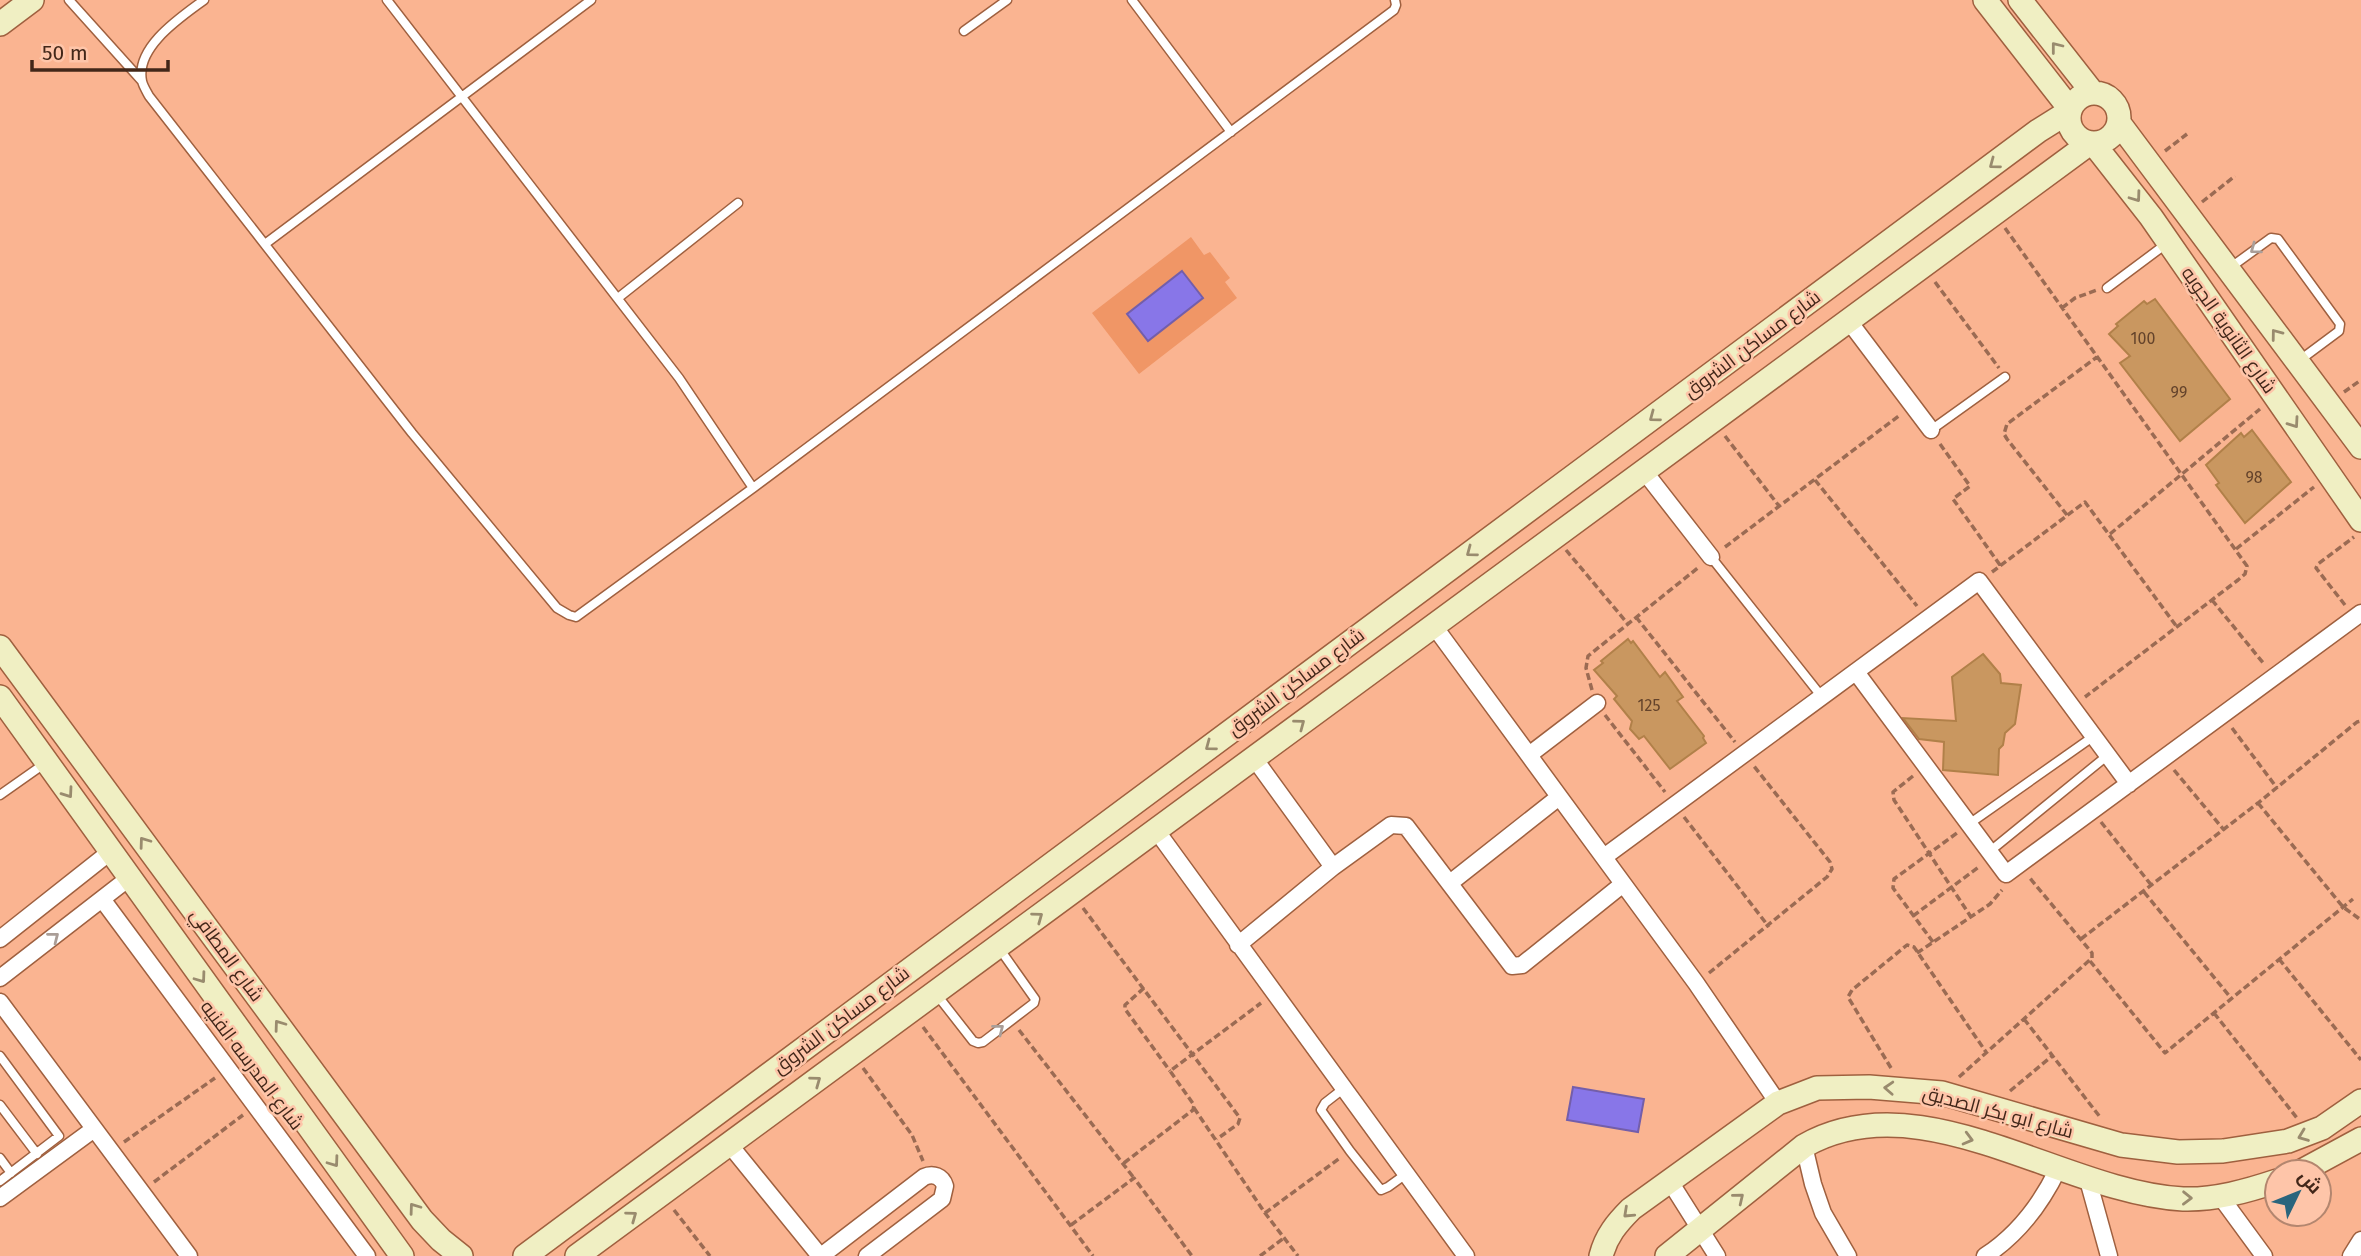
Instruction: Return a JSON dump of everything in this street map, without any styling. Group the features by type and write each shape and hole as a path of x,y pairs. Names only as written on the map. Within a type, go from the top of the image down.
{"street":[{"path":"0,24 32,0"},
{"path":"1985,0 2070,110 2071,129 2079,138 2092,143 2110,138 2119,123 2118,110 2111,100 2094,93 2020,0"},
{"path":"2036,68 2044,100 2031,137 2047,174"},
{"path":"2070,110 2080,97 2094,93"},
{"name":"شارع مساكن الشروق","path":"525,1256 2070,110"},
{"name":"شارع الثانوية الجويه","path":"2119,123 2361,447"},
{"name":"شارع مساكن الشروق","path":"578,1256 2092,143"},
{"name":"شارع الثانوية الجويه","path":"2092,143 2132,192 2361,520"},
{"path":"1849,320 1931,430"},
{"path":"1644,471 1711,557"},
{"path":"1604,857 1979,581 2129,784"},
{"path":"1856,672 1991,854 2012,869 2358,615"},
{"path":"1434,626 1696,983 1778,1103"},
{"path":"1356,637 1365,662 1377,667"},
{"name":"شارع المطافي","path":"0,647 422,1220 437,1248 461,1256"},
{"path":"1317,666 1325,666 1337,673 1342,686 1341,693"},
{"name":"شارع المطافي","path":"0,697 401,1256"},
{"path":"1529,755 1597,703"},
{"path":"1254,758 1334,867"},
{"path":"1450,883 1559,797"},
{"path":"1238,945 1334,867 1391,825 1406,826 1412,831 1508,963 1515,967 1522,965 1623,884"},
{"path":"1156,831 1466,1256"},
{"path":"0,939 110,852"},
{"path":"0,978 129,878"},
{"name":"شارع المدرسه الفنيه","path":"102,899 368,1256"},
{"path":"2,1009 189,1256"},
{"name":"شارع ابو بكر الصديق","path":"1601,1256 1604,1244 1616,1225 1631,1209 1778,1103 1816,1088 1901,1088 1942,1093 2121,1145 2178,1152 2224,1152 2288,1142 2322,1128 2361,1101"},
{"name":"شارع ابو بكر الصديق","path":"1667,1256 1804,1146 1844,1130 1873,1126 1931,1129 2003,1149 2122,1190 2184,1199 2220,1196 2263,1185"},
{"path":"0,1198 94,1129"},
{"path":"2326,1158 2361,1139"},
{"path":"729,1144 820,1256 924,1177 932,1175 944,1182 942,1199 867,1256"},
{"path":"1804,1146 1812,1184 1823,1213 1848,1256"},
{"path":"1989,1255 2007,1240 2037,1207 2058,1169"},
{"path":"1669,1180 1717,1256"},
{"path":"2088,1180 2109,1256"},
{"path":"2220,1196 2264,1256"},
{"path":"2351,1256 2361,1240"}],"lane":[{"path":"69,0 142,80 149,96 412,433 557,608 576,617 1394,10 1395,0"},
{"path":"142,80 146,56 152,46 173,24 204,0"},
{"path":"387,0 679,378 753,488"},
{"path":"265,244 590,0"},
{"path":"964,31 1007,0"},
{"path":"1132,0 1231,132"},
{"path":"618,298 738,203"},
{"path":"2228,269 2271,238 2278,239 2340,327 2339,331 2297,362"},
{"path":"2107,288 2168,243"},
{"path":"1931,430 2005,377"},
{"path":"1711,557 1822,696"},
{"path":"1969,824 2094,736"},
{"path":"1991,854 2108,755"},
{"path":"0,795 47,762"},
{"path":"935,993 975,1042 983,1042 1034,1003 1035,997 998,947"},
{"path":"0,1056 58,1133 57,1138 0,1181"},
{"path":"1343,1089 1325,1103 1321,1110 1350,1151 1381,1190 1406,1174"},
{"path":"0,1105 37,1154"},
{"path":"0,1158 11,1173"}],"path":[{"path":"2149,163 2187,134"},
{"path":"2187,215 2235,176"},
{"path":"1994,213 2236,549 2245,562 2247,571 2072,707"},
{"path":"1923,266 2005,377"},
{"path":"2062,308 2083,295 2107,288"},
{"path":"2067,515 2007,439 2005,430 2007,424 2097,357"},
{"path":"2110,534 2275,397"},
{"path":"1597,703 1587,676 1588,656 1711,557 1913,406"},
{"path":"1713,420 1779,506"},
{"path":"1931,430 1970,486 1952,499 2000,565"},
{"path":"2236,549 2330,474"},
{"path":"1815,480 1927,619"},
{"path":"1979,581 2085,502 2178,627"},
{"path":"2358,615 2316,568 2361,531"},
{"path":"1555,537 1628,624"},
{"path":"2212,600 2275,677"},
{"path":"2222,715 2277,788"},
{"path":"2081,939 2361,721"},
{"path":"2164,758 2224,830"},
{"path":"1925,765 1892,796 1970,917"},
{"path":"2258,803 2343,906 2361,920"},
{"path":"2092,811 2152,886"},
{"path":"1933,942 1892,883 1969,824"},
{"path":"1913,916 1991,854"},
{"path":"1696,983 1827,877 1832,869 1830,862"},
{"path":"1917,953 1999,896 2012,869 2081,939 2092,955 2090,961 1942,1093"},
{"path":"1072,892 1240,1118 1238,1124 1217,1139"},
{"path":"2144,892 2231,998"},
{"path":"2090,961 2165,1053 2353,899"},
{"path":"1901,1088 1882,1051 1848,997 1852,989 1907,945 1911,945 1917,953 1986,1052"},
{"path":"2279,959 2361,1060"},
{"path":"1144,988 1124,1006 1265,1213 1298,1256"},
{"path":"1170,1071 1274,993"},
{"path":"911,1010 1093,1256"},
{"path":"2214,1013 2309,1134"},
{"path":"2024,1019 2121,1145"},
{"path":"1011,1020 1124,1163 1192,1256"},
{"path":"853,1054 912,1135 932,1175"},
{"path":"1994,1108 2012,1088 2052,1056"},
{"path":"111,1152 228,1068"},
{"path":"141,1192 255,1105"},
{"path":"1124,1163 1195,1108"},
{"path":"1265,1213 1350,1151"},
{"path":"1070,1226 1134,1178"},
{"path":"662,1194 710,1256"},
{"path":"1260,1256 1284,1238"}],"shaded area":[{"path":"1191,237 1204,255 1210,252 1230,278 1225,282 1237,298 1139,374 1092,313"},
{"path":"1182,271 1203,298 1148,341 1127,314"},
{"path":"1573,1087 1644,1099 1638,1132 1567,1120"}],"building":[{"path":"2155,299 2230,399 2180,441 2120,363 2130,356 2109,334 2118,326 2116,324 2144,301 2147,304"},
{"path":"2252,430 2291,482 2245,523 2216,485 2219,483 2206,465 2241,433 2244,437"},
{"path":"1628,639 1631,643 1633,641 1660,677 1665,672 1683,697 1677,701 1704,736 1706,743 1670,769 1644,736 1639,739 1630,729 1632,721 1614,699 1617,696 1594,670"},
{"path":"1983,654 2000,674 2001,683 2021,685 2015,724 2005,733 2003,745 1999,749 1998,775 1943,770 1944,742 1919,739 1903,718 1956,721 1952,677"}]}
